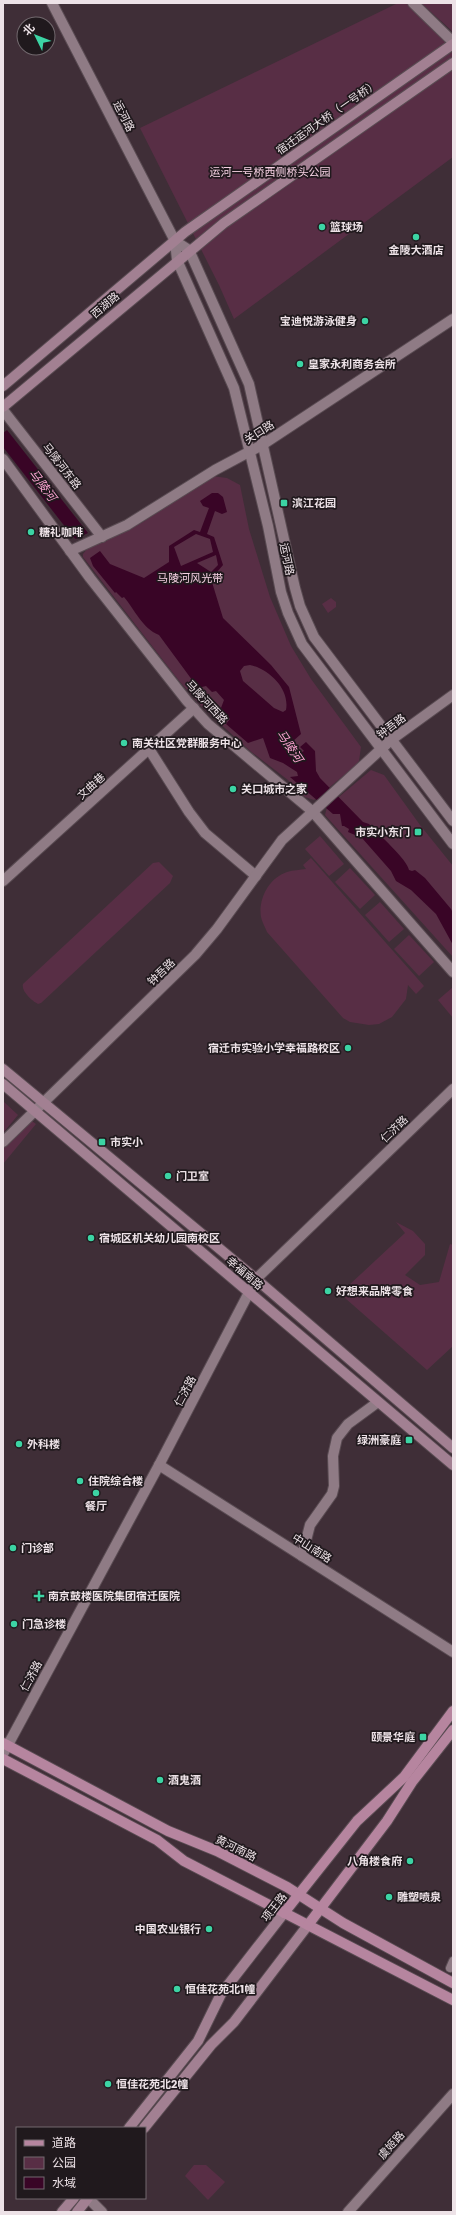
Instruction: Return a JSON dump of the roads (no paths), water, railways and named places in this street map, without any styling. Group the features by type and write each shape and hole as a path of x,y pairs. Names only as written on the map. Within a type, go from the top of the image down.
{"main road":[{"name":"宿迁运河大桥（一号桥）","path":"214,210 453,43"},
{"name":"西湖路","path":"3,409 177,260 224,223 453,63"},
{"name":"西湖路","path":"3,386 214,210"},
{"name":"幸福南路","path":"3,1070 256,1279 453,1448"},
{"name":"幸福南路","path":"3,1084 453,1465"},
{"name":"项王路","path":"130,2127 198,2041 221,1994 367,1809 404,1776 453,1711"},
{"path":"145,2127 211,2045 234,2022 321,1909 453,1730"},
{"name":"黄河南路","path":"4,1747 168,1831 217,1851 299,1894 321,1909 453,1983"},
{"path":"3,1759 157,1840 184,1861 453,2000"},
{"path":"62,2212 73,2199"},
{"path":"77,2212 87,2199"}],"street":[{"name":"运河路","path":"52,3 175,241 177,260 234,388 248,453 288,613 302,644 453,844"},
{"path":"413,3 453,43"},
{"name":"运河路","path":"175,241 189,250 250,384 262,445 300,606 314,637 453,821"},
{"name":"关口路","path":"70,550 102,537 140,518 208,474 262,445 453,319"},
{"name":"马陵河东路","path":"3,409 102,537"},
{"name":"马陵河西路","path":"3,459 70,550 208,724 251,761 316,808 453,972"},
{"name":"钟吾路","path":"3,1142 195,955 217,929 275,848 380,749 453,695"},
{"name":"文曲巷","path":"3,880 194,708"},
{"path":"149,749 189,812 205,833 256,876"},
{"name":"仁济路","path":"4,1747 159,1465 256,1279 453,1089"},
{"path":"302,1556 310,1525 332,1494 334,1486 333,1456 336,1438 348,1424 378,1402"},
{"name":"中山南路","path":"159,1465 453,1652"},
{"name":"虞姬路","path":"348,2212 453,2094"},
{"path":"89,2199 102,2212"}],"water":[{"name":"马陵河","path":"7,430 88,533 76,539 73,537 3,447 3,433"},
{"name":"马陵河","path":"212,493 218,493 223,497 227,512 222,514 215,511 207,534 214,537 223,565 211,579 223,618 271,665 289,687 301,734 292,742 302,752 304,751 300,747 306,742 315,751 316,771 320,778 363,822 369,824 392,847 407,865 409,870 415,870 425,878 451,909 453,913 453,945 436,914 411,890 396,881 391,871 362,838 348,832 349,829 342,826 340,814 333,814 290,777 298,776 297,772 283,763 270,758 263,738 248,743 226,724 230,719 221,708 224,700 216,691 212,692 206,686 198,688 159,635 143,623 124,597 122,598 116,592 115,593 93,566 90,558 100,551 110,564 144,578 169,562 169,546 194,530 200,532 209,508 203,506 200,501","holes":["196,534 210,539 213,552 181,566 174,547","216,555 218,565 211,572 197,563","250,665 257,667 271,675 277,681 285,695 286,710 283,712 274,708 243,681 240,671 244,666"]}],"place":[{"name":"篮球场","path":"322,227"},
{"name":"金陵大酒店","path":"416,237"},
{"name":"宝迪悦游泳健身","path":"365,321"},
{"name":"皇家永利商务会所","path":"300,364"},
{"name":"滨江花园","path":"284,503"},
{"name":"糖礼咖啡","path":"31,532"},
{"name":"南关社区党群服务中心","path":"124,743"},
{"name":"关口城市之家","path":"233,789"},
{"name":"市实小东门","path":"418,832"},
{"name":"宿迁市实验小学幸福路校区","path":"348,1048"},
{"name":"市实小","path":"102,1142"},
{"name":"门卫室","path":"168,1176"},
{"name":"宿城区机关幼儿园南校区","path":"91,1238"},
{"name":"好想来品牌零食","path":"328,1291"},
{"name":"绿洲豪庭","path":"409,1440"},
{"name":"外科楼","path":"19,1444"},
{"name":"住院综合楼","path":"80,1481"},
{"name":"餐厅","path":"96,1493"},
{"name":"门诊部","path":"13,1548"},
{"name":"南京鼓楼医院集团宿迁医院","path":"39,1596"},
{"name":"门急诊楼","path":"14,1624"},
{"name":"颐景华庭","path":"423,1737"},
{"name":"酒鬼酒","path":"160,1780"},
{"name":"八角楼食府","path":"410,1861"},
{"name":"雕塑喷泉","path":"389,1897"},
{"name":"中国农业银行","path":"209,1929"},
{"name":"恒佳花苑北1幢","path":"177,1989"},
{"name":"恒佳花苑北2幢","path":"108,2084"}],"park label":[{"name":"运河一号桥西侧桥头公园","path":"270,172"},
{"name":"马陵河风光带","path":"190,578"}]}
